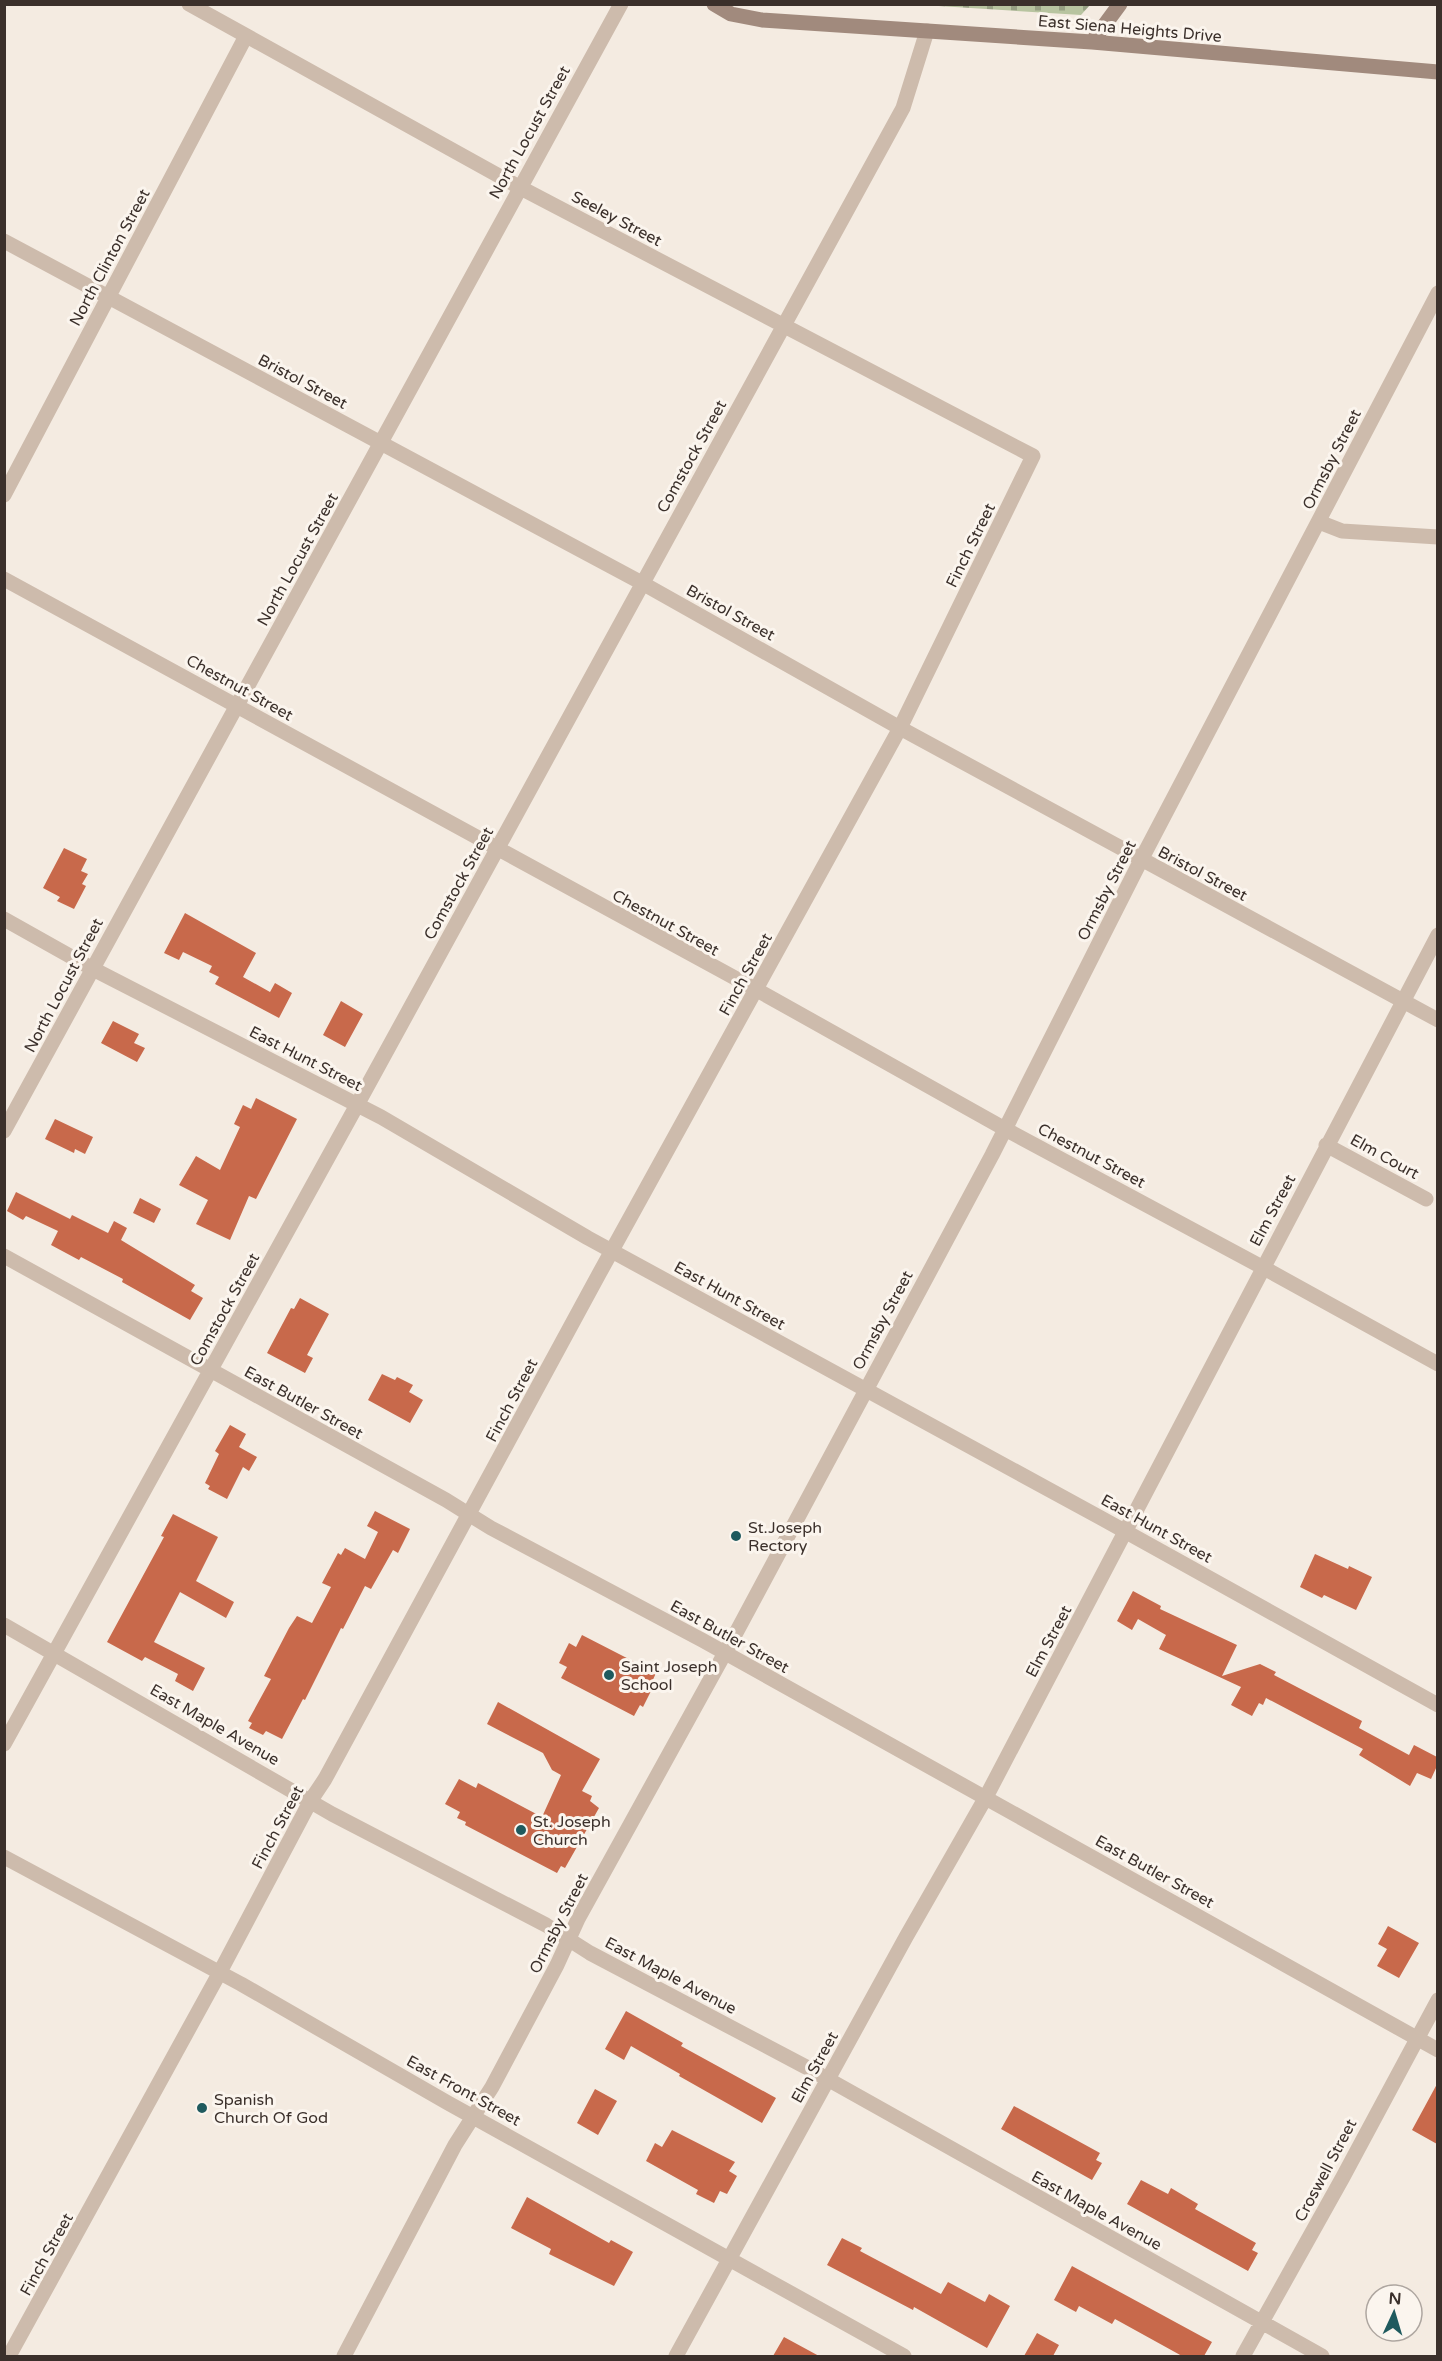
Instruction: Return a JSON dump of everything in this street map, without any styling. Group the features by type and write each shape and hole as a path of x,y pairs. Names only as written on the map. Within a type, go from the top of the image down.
{"street":[{"name":"Seeley Street","path":"189,4 519,187 1033,456"},
{"name":"North Locust Street","path":"4,1131 621,4"},
{"name":"East Siena Heights Drive","path":"714,4 731,14 762,20 1092,42 1437,72"},
{"path":"1092,42 1120,4"},
{"name":"Comstock Street","path":"4,1744 903,108 927,31"},
{"name":"North Clinton Street","path":"4,495 246,36"},
{"name":"Bristol Street","path":"4,241 642,583 900,728 1437,1020"},
{"name":"Ormsby Street","path":"344,2356 472,2116 492,2087 557,1965 568,1939 1005,1129 1141,860 1437,293"},
{"name":"Finch Street","path":"9,2356 220,1972 310,1800 325,1779 900,728 1033,456"},
{"path":"1319,522 1342,531 1437,537"},
{"name":"Chestnut Street","path":"4,579 1437,1364"},
{"name":"East Hunt Street","path":"4,919 93,969 357,1105 588,1238 1437,1705"},
{"name":"Elm Street","path":"676,2356 986,1797 1437,935"},
{"name":"Elm Court","path":"1326,1144 1426,1199"},
{"name":"East Butler Street","path":"4,1256 469,1513 491,1528 986,1797 1437,2049"},
{"name":"East Maple Avenue","path":"4,1625 332,1814 546,1925 1322,2356"},
{"name":"East Front Street","path":"4,1857 220,1972 472,2116 904,2356"},
{"name":"Croswell Street","path":"1243,2356 1437,2000"}],"green space":[{"path":"923,5 1090,5 1081,15"}],"building":[{"path":"64,848 87,859 81,871 88,874 82,884 86,886 74,909 57,901 60,897 43,888"},
{"path":"185,913 256,953 243,977 270,992 275,983 292,993 279,1018 215,984 219,977 209,972 212,966 183,952 179,960 164,953"},
{"path":"341,1001 363,1014 345,1047 323,1035"},
{"path":"113,1021 139,1034 134,1043 145,1048 137,1062 101,1043"},
{"path":"256,1098 297,1119 256,1199 249,1196 230,1240 196,1224 208,1200 179,1185 196,1156 220,1170 240,1127 234,1124 243,1105 251,1109"},
{"path":"55,1119 93,1137 85,1154 75,1149 74,1153 45,1139"},
{"path":"16,1192 70,1219 72,1215 108,1233 114,1221 127,1228 121,1240 195,1285 191,1291 203,1298 190,1320 122,1282 123,1279 81,1257 79,1260 51,1245 58,1231 26,1216 23,1220 7,1211"},
{"path":"140,1198 161,1209 154,1223 133,1213"},
{"path":"300,1298 329,1314 307,1355 313,1358 305,1373 267,1353 291,1308 294,1309"},
{"path":"382,1374 395,1380 397,1377 413,1385 409,1392 423,1400 410,1423 368,1400"},
{"path":"230,1425 246,1434 239,1447 257,1457 249,1471 243,1467 227,1499 208,1489 210,1486 205,1483 219,1454 215,1451"},
{"path":"375,1511 410,1529 398,1553 393,1550 371,1589 365,1586 282,1739 266,1731 263,1735 249,1728 252,1723 248,1721 271,1679 264,1676 289,1628 297,1616 312,1623 331,1587 322,1583 338,1553 341,1555 345,1548 365,1559 378,1532 367,1526"},
{"path":"173,1514 218,1537 196,1581 234,1602 226,1618 180,1592 154,1642 205,1668 193,1691 175,1681 178,1674 145,1657 142,1661 107,1642 164,1537 161,1536"},
{"path":"1315,1554 1372,1577 1356,1610 1324,1595 1322,1598 1300,1587"},
{"path":"1133,1591 1161,1606 1160,1609 1237,1645 1222,1676 1260,1664 1276,1672 1274,1675 1362,1721 1359,1728 1409,1755 1414,1745 1437,1757 1437,1766 1431,1779 1417,1773 1410,1786 1359,1755 1363,1749 1266,1698 1263,1705 1259,1703 1252,1716 1231,1705 1241,1687 1159,1649 1166,1635 1138,1619 1132,1630 1117,1621"},
{"name":"Saint Joseph School","path":"582,1635 656,1673 651,1684 654,1685 643,1707 640,1705 634,1716 561,1678 567,1667 559,1663 569,1643 576,1647"},
{"path":"498,1702 600,1759 582,1791 592,1796 590,1801 599,1808 565,1868 561,1866 557,1873 465,1825 466,1822 457,1818 460,1812 445,1804 459,1779 476,1788 478,1783 542,1817 561,1775 552,1770 543,1753 487,1724"},
{"path":"1388,1926 1419,1943 1399,1978 1377,1966 1387,1949 1378,1944"},
{"path":"626,2011 683,2043 681,2046 776,2098 762,2123 631,2046 624,2060 605,2049"},
{"path":"1437,2084 1437,2144 1412,2130"},
{"path":"595,2089 617,2101 598,2135 577,2123"},
{"path":"1014,2106 1100,2153 1096,2160 1102,2163 1092,2180 1001,2129"},
{"path":"672,2130 735,2162 729,2171 737,2176 727,2194 720,2191 714,2203 696,2194 698,2190 646,2161 655,2143 662,2147"},
{"path":"1141,2180 1168,2194 1171,2188 1198,2204 1195,2209 1256,2243 1252,2250 1258,2253 1248,2271 1127,2204"},
{"path":"527,2197 609,2243 611,2240 633,2252 614,2286 549,2254 551,2249 511,2228"},
{"path":"842,2238 862,2248 860,2251 941,2294 948,2282 985,2302 989,2294 1010,2306 987,2348 914,2307 913,2310 827,2265"},
{"path":"1072,2266 1212,2342 1204,2356 1182,2356 1115,2319 1112,2324 1079,2306 1076,2312 1054,2300"},
{"path":"1037,2333 1059,2345 1053,2356 1024,2356"},
{"path":"784,2337 819,2356 773,2356"}],"place":[{"name":"St.Joseph Rectory","path":"736,1536"},
{"name":"Saint Joseph School","path":"609,1675"},
{"name":"St. Joseph Church","path":"521,1830"},
{"name":"Spanish Church Of God","path":"202,2108"}]}
